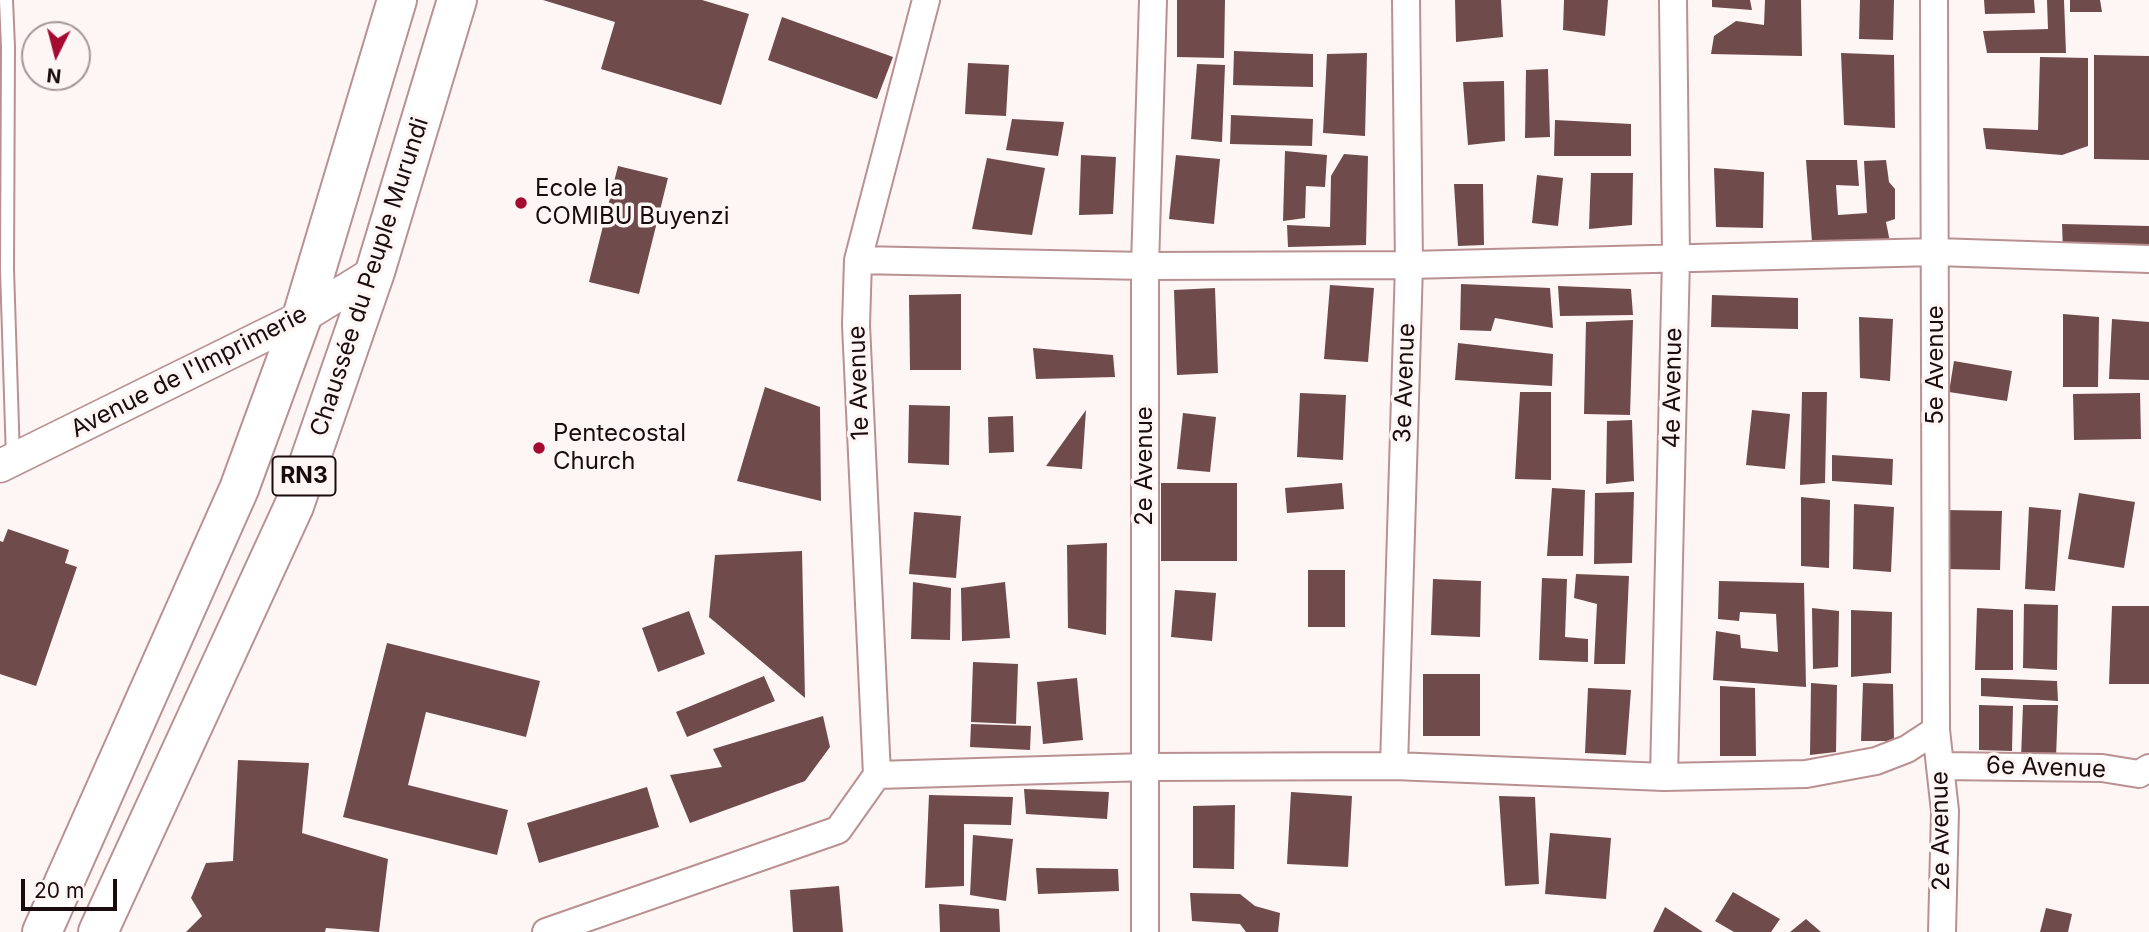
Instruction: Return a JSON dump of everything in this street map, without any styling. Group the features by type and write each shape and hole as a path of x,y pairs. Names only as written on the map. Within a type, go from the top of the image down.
{"highway":[{"name":"RN3","path":"42,932 239,489 302,317 397,0"},
{"name":"Chaussée du Peuple Murundi","path":"98,932 294,506 375,272 457,0"}],"street":[{"name":"1e Avenue","path":"877,775 856,325 858,260 926,0"},
{"name":"2e Avenue","path":"1145,932 1145,266 1153,0"},
{"name":"3e Avenue","path":"1394,766 1409,265 1406,0"},
{"name":"4e Avenue","path":"1664,777 1676,258 1673,0"},
{"name":"5e Avenue","path":"1934,0 1936,730"},
{"path":"858,260 1145,266 1409,265 1936,251 2149,259"},
{"name":"Avenue de l'Imprimerie","path":"7,463 302,317 375,272"},
{"path":"546,932 838,830 877,775 1146,766 1394,766 1664,777 1807,774 1876,761 1907,749 1936,730"},
{"name":"2e Avenue","path":"1936,730 1945,811 1942,932"},
{"name":"6e Avenue","path":"1941,766 2102,768 2139,774 2149,768"}],"lane":[{"path":"6,0 7,463"}],"building":[{"path":"543,0 702,0 749,14 721,105 601,69 615,22"},
{"path":"1177,0 1225,0 1224,58 1177,57"},
{"path":"1455,0 1501,0 1503,37 1456,42"},
{"path":"1564,0 1608,0 1605,36 1563,30"},
{"path":"1712,0 1750,0 1752,10 1712,7"},
{"path":"1765,0 1801,0 1802,56 1711,54 1714,36 1736,21 1764,25"},
{"path":"1860,0 1894,0 1893,40 1859,39"},
{"path":"1984,0 2034,0 2035,13 1985,14"},
{"path":"2047,0 2064,0 2066,53 1987,53 1983,31 2048,29"},
{"path":"2070,0 2100,0 2102,12 2070,12"},
{"path":"782,17 893,57 877,99 768,60"},
{"path":"1234,51 1313,54 1313,87 1233,85"},
{"path":"1367,53 1365,136 1323,133 1327,54"},
{"path":"1841,53 1894,55 1895,128 1844,125"},
{"path":"2094,55 2149,56 2149,160 2094,159"},
{"path":"2040,57 2088,58 2088,146 2062,155 1986,149 1983,128 2038,130"},
{"path":"968,63 1009,65 1006,116 965,114"},
{"path":"1197,64 1225,65 1222,142 1191,139"},
{"path":"1548,69 1550,137 1525,138 1526,70"},
{"path":"1504,81 1505,141 1468,145 1463,82"},
{"path":"1231,115 1313,119 1312,146 1230,144"},
{"path":"1012,119 1064,122 1058,156 1006,150"},
{"path":"1555,120 1631,124 1631,156 1554,156"},
{"path":"1285,151 1327,155 1325,187 1306,186 1305,218 1283,221"},
{"path":"1344,154 1368,156 1366,245 1288,247 1287,225 1330,227 1331,176"},
{"path":"1081,155 1116,157 1113,214 1079,215"},
{"path":"1176,155 1220,159 1214,224 1169,219"},
{"path":"987,158 1045,168 1032,235 972,229"},
{"path":"1806,160 1857,160 1859,186 1836,185 1838,215 1867,213 1864,161 1886,160 1889,182 1895,189 1895,219 1886,222 1890,242 1837,248 1836,241 1812,242"},
{"path":"618,166 668,178 639,294 589,282"},
{"path":"1714,168 1764,172 1763,228 1716,227"},
{"path":"1591,173 1633,173 1632,225 1589,229"},
{"path":"1537,175 1563,178 1558,226 1532,223"},
{"path":"1454,184 1483,184 1484,245 1458,246"},
{"path":"2062,224 2149,226 2149,249 2063,250"},
{"path":"1461,284 1550,288 1553,328 1495,318 1491,331 1460,330"},
{"path":"1330,285 1374,288 1368,362 1324,359"},
{"path":"1558,286 1631,289 1633,315 1560,316"},
{"path":"1215,288 1218,373 1177,375 1174,290"},
{"path":"961,294 961,370 910,370 909,295"},
{"path":"1712,295 1798,298 1798,329 1711,327"},
{"path":"2063,314 2099,317 2098,387 2063,387"},
{"path":"1859,317 1893,319 1890,381 1860,378"},
{"path":"2112,319 2149,322 2149,380 2109,379"},
{"path":"1633,320 1630,415 1584,414 1586,322"},
{"path":"1458,343 1553,354 1552,386 1455,380"},
{"path":"1033,348 1113,355 1115,377 1036,379"},
{"path":"1954,361 2012,371 2007,401 1949,392"},
{"path":"765,387 820,407 821,501 737,481"},
{"path":"1520,392 1551,392 1551,480 1515,479"},
{"path":"1802,392 1827,392 1825,483 1800,485"},
{"path":"1300,393 1346,395 1343,460 1297,457"},
{"path":"2140,393 2141,439 2074,440 2073,394"},
{"path":"909,405 950,406 949,465 908,463"},
{"path":"1086,410 1082,469 1046,466"},
{"path":"1752,410 1790,414 1785,469 1746,465"},
{"path":"1183,413 1216,417 1210,472 1177,469"},
{"path":"1013,416 1014,452 989,453 988,417"},
{"path":"1632,420 1634,481 1606,484 1607,421"},
{"path":"1832,455 1893,459 1892,485 1832,481"},
{"path":"1161,483 1237,483 1237,561 1161,561"},
{"path":"1342,483 1344,509 1287,513 1285,488"},
{"path":"1552,488 1585,490 1583,556 1547,556"},
{"path":"1634,492 1632,563 1594,564 1595,493"},
{"path":"2079,493 2135,502 2124,568 2068,559"},
{"path":"1801,497 1830,500 1829,568 1801,566"},
{"path":"1854,504 1894,507 1891,572 1853,569"},
{"path":"2029,507 2061,510 2055,591 2025,589"},
{"path":"1945,510 2002,511 2000,570 1944,569"},
{"path":"914,512 961,516 956,578 909,574"},
{"path":"8,529 69,550 65,563 77,567 36,686 0,674 0,541 3,542"},
{"path":"1107,543 1106,635 1068,628 1067,545"},
{"path":"802,551 805,698 709,617 715,555"},
{"path":"1308,570 1345,570 1345,627 1308,627"},
{"path":"1576,574 1629,576 1625,664 1594,664 1597,604 1574,598"},
{"path":"1542,578 1567,579 1565,637 1588,639 1588,662 1539,660"},
{"path":"1433,579 1481,581 1480,637 1431,635"},
{"path":"1719,581 1804,583 1806,687 1713,680 1716,631 1740,635 1741,648 1778,652 1776,614 1740,612 1739,621 1718,619"},
{"path":"913,582 951,588 950,640 911,639"},
{"path":"1005,582 1010,638 962,641 961,588"},
{"path":"1175,590 1216,593 1212,641 1171,637"},
{"path":"2024,604 2058,605 2057,670 2023,668"},
{"path":"2112,606 2149,606 2149,684 2109,684"},
{"path":"1812,608 1839,611 1838,667 1813,669"},
{"path":"1977,608 2013,610 2013,670 1975,670"},
{"path":"1851,610 1892,612 1891,673 1851,677"},
{"path":"689,611 705,654 658,672 642,628"},
{"path":"387,643 540,681 526,737 426,712 408,785 508,810 497,855 343,817"},
{"path":"973,662 1018,664 1016,724 971,722"},
{"path":"1423,674 1480,674 1480,736 1423,736"},
{"path":"764,676 775,701 687,737 676,712"},
{"path":"1077,678 1083,740 1043,744 1037,682"},
{"path":"1981,678 2057,681 2058,701 1981,696"},
{"path":"1811,683 1837,685 1836,752 1810,755"},
{"path":"1863,683 1893,684 1894,741 1861,741"},
{"path":"1720,686 1755,688 1756,756 1720,756"},
{"path":"1588,688 1631,690 1626,755 1585,753"},
{"path":"1979,705 2013,706 2012,751 1979,750"},
{"path":"2023,705 2058,705 2056,758 2021,758"},
{"path":"823,716 830,747 805,781 690,823 670,775 722,767 713,749"},
{"path":"971,724 1031,726 1030,750 970,747"},
{"path":"238,760 309,763 302,833 388,859 379,932 326,928 325,932 186,932 202,916 191,898 206,863 233,861"},
{"path":"647,787 659,827 539,863 527,823"},
{"path":"1024,789 1109,792 1107,819 1026,814"},
{"path":"1291,792 1352,796 1348,867 1287,864"},
{"path":"929,795 1013,797 1011,825 964,824 964,886 925,888"},
{"path":"1499,796 1535,797 1539,884 1505,886"},
{"path":"1235,805 1234,869 1193,868 1193,806"},
{"path":"1550,833 1611,838 1606,899 1545,894"},
{"path":"973,835 1013,839 1006,901 970,895"},
{"path":"1036,868 1118,869 1119,891 1038,894"},
{"path":"839,886 843,932 793,932 790,890"},
{"path":"1733,892 1780,919 1771,932 1734,932 1715,921"},
{"path":"1190,893 1240,894 1255,906 1280,913 1278,932 1246,932 1240,924 1192,921"},
{"path":"939,904 999,909 1000,932 940,932"},
{"path":"1665,907 1703,932 1653,932"},
{"path":"2046,908 2072,914 2068,932 2040,932"},
{"path":"1806,919 1821,932 1790,932"}],"place":[{"name":"Ecole la COMIBU Buyenzi","path":"521,203"},
{"name":"Pentecostal Church","path":"539,448"}]}
